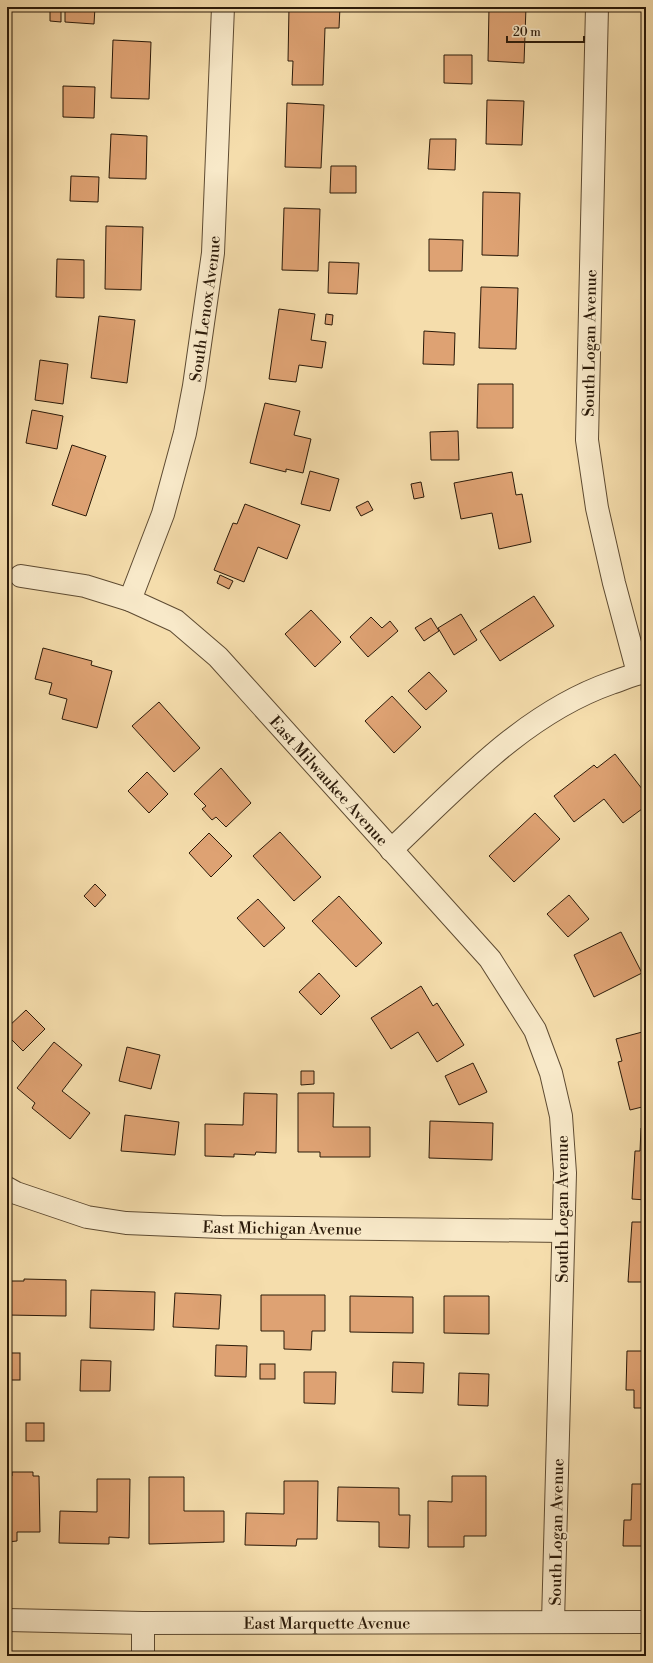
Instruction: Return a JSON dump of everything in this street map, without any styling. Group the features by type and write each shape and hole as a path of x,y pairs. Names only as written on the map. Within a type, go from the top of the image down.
{"street":[{"name":"South Lenox Avenue","path":"130,600 163,514 185,433 194,386 213,253 223,7"},
{"name":"South Logan Avenue","path":"597,7 587,440 597,508 614,583 642,672"},
{"name":"East Milwaukee Avenue","path":"21,576 85,586 130,600 176,621 218,657 392,850 494,753 549,712 592,690 642,672"},
{"name":"South Logan Avenue","path":"392,850 490,959 534,1030 551,1073 561,1116 565,1173 553,1622"},
{"name":"East Michigan Avenue","path":"7,1188 81,1215 126,1223 221,1227 564,1231"},
{"name":"East Marquette Avenue","path":"7,1620 143,1623 646,1622"},
{"path":"143,1623 143,1656"}],"building":[{"path":"65,7 95,7 94,24 65,22"},
{"path":"289,7 340,7 339,28 325,28 323,85 292,85 293,61 288,61"},
{"path":"489,7 526,7 524,63 488,61"},
{"path":"50,10 61,10 61,22 50,21"},
{"path":"113,40 151,42 149,99 111,98"},
{"path":"444,55 472,55 472,84 444,83"},
{"path":"63,86 95,87 94,118 63,117"},
{"path":"487,100 524,101 522,145 486,144"},
{"path":"287,103 324,105 321,168 285,167"},
{"path":"111,134 147,136 146,179 109,178"},
{"path":"430,139 456,139 455,170 428,169"},
{"path":"331,166 356,166 356,193 330,193"},
{"path":"71,176 99,177 98,202 70,201"},
{"path":"483,192 520,193 518,256 482,255"},
{"path":"284,208 320,209 318,271 282,270"},
{"path":"106,226 143,227 141,290 105,289"},
{"path":"429,239 463,240 462,271 429,271"},
{"path":"57,259 84,260 84,298 56,297"},
{"path":"329,262 359,263 357,294 328,293"},
{"path":"481,287 518,288 516,349 479,348"},
{"path":"279,309 315,314 311,340 326,342 322,368 299,365 296,382 269,379"},
{"path":"326,314 333,315 332,325 325,324"},
{"path":"99,316 135,320 127,383 91,378"},
{"path":"424,331 455,333 454,365 423,364"},
{"path":"40,360 68,364 63,404 35,400"},
{"path":"478,384 513,384 513,428 477,428"},
{"path":"265,403 300,411 294,435 311,439 303,473 286,469 286,472 250,463"},
{"path":"32,410 63,416 57,449 26,443"},
{"path":"458,431 459,460 431,460 430,432"},
{"path":"72,445 106,456 86,516 52,505"},
{"path":"310,471 339,479 330,511 301,504"},
{"path":"512,472 516,495 522,494 531,542 499,549 492,513 461,519 454,483"},
{"path":"421,482 424,497 414,499 411,484"},
{"path":"368,501 373,510 361,516 356,507"},
{"path":"245,504 300,525 287,559 258,547 244,582 214,570 233,523 237,524"},
{"path":"220,575 233,581 229,589 217,583"},
{"path":"534,596 554,626 500,661 480,631"},
{"path":"311,610 341,642 315,667 285,634"},
{"path":"461,614 477,640 454,655 438,628"},
{"path":"371,617 382,628 390,621 398,631 368,657 350,637"},
{"path":"431,618 439,631 424,641 415,628"},
{"path":"43,648 92,661 91,665 112,671 97,728 62,719 67,699 49,694 52,683 35,679"},
{"path":"429,672 447,691 426,710 408,691"},
{"path":"392,696 421,727 394,753 365,721"},
{"path":"159,702 200,748 174,772 132,726"},
{"path":"615,754 646,794 646,806 623,823 604,799 574,822 554,796 594,765 597,768"},
{"path":"221,768 251,803 226,827 216,817 212,820 202,809 206,806 194,794"},
{"path":"147,772 168,794 149,813 128,791"},
{"path":"535,813 560,839 514,882 489,856"},
{"path":"280,832 321,877 294,901 253,856"},
{"path":"209,833 232,856 211,877 189,853"},
{"path":"95,884 106,895 95,907 84,896"},
{"path":"569,895 589,919 568,937 547,914"},
{"path":"339,896 382,943 356,967 312,921"},
{"path":"258,899 285,928 264,947 237,918"},
{"path":"621,932 642,973 594,997 574,955"},
{"path":"319,973 340,996 321,1015 299,992"},
{"path":"421,986 433,1006 437,1003 464,1045 437,1062 418,1032 391,1049 371,1018"},
{"path":"26,1010 45,1029 23,1051 7,1035 7,1028"},
{"path":"646,1031 646,1106 630,1110 618,1062 622,1061 616,1039"},
{"path":"54,1042 82,1065 62,1091 90,1113 70,1139 32,1108 35,1103 17,1088"},
{"path":"127,1047 160,1055 151,1089 119,1081"},
{"path":"473,1063 487,1092 459,1105 445,1076"},
{"path":"301,1071 314,1071 314,1084 301,1085"},
{"path":"244,1093 277,1094 276,1153 256,1152 255,1155 234,1154 234,1157 205,1156 205,1124 243,1125"},
{"path":"298,1093 334,1093 333,1127 370,1127 370,1157 320,1157 320,1152 298,1152"},
{"path":"125,1115 179,1122 175,1155 121,1151"},
{"path":"430,1121 493,1123 492,1160 429,1158"},
{"path":"641,1128 646,1128 646,1200 632,1199 635,1151 640,1151"},
{"path":"632,1222 646,1222 646,1282 628,1282"},
{"path":"24,1279 66,1280 66,1316 7,1315 7,1281 24,1281"},
{"path":"91,1290 155,1292 154,1330 90,1328"},
{"path":"175,1293 221,1295 219,1329 173,1327"},
{"path":"261,1295 325,1295 325,1331 312,1331 311,1350 284,1349 284,1331 261,1331"},
{"path":"350,1296 413,1297 413,1333 350,1332"},
{"path":"444,1296 489,1296 489,1334 444,1333"},
{"path":"216,1345 247,1346 246,1377 215,1376"},
{"path":"627,1351 646,1351 646,1408 634,1408 634,1390 626,1390"},
{"path":"7,1353 20,1353 20,1380 7,1380"},
{"path":"81,1360 111,1361 110,1391 80,1391"},
{"path":"393,1362 424,1363 423,1393 392,1392"},
{"path":"260,1364 275,1364 275,1379 260,1379"},
{"path":"304,1372 336,1372 335,1404 304,1403"},
{"path":"459,1373 489,1374 488,1406 458,1405"},
{"path":"26,1423 44,1423 44,1441 26,1441"},
{"path":"12,1472 33,1472 33,1476 39,1476 40,1532 17,1532 17,1541 7,1542 7,1476 12,1476"},
{"path":"452,1476 486,1476 486,1536 464,1536 464,1547 428,1547 428,1501 452,1502"},
{"path":"149,1477 184,1477 184,1511 224,1511 224,1542 149,1544"},
{"path":"97,1479 130,1479 129,1538 109,1537 109,1544 59,1543 60,1511 97,1512"},
{"path":"284,1481 318,1481 317,1539 297,1539 296,1546 245,1545 246,1513 284,1514"},
{"path":"632,1484 646,1484 646,1546 623,1546 624,1520 631,1520"},
{"path":"338,1487 399,1488 399,1515 410,1515 409,1548 379,1547 379,1522 337,1521"}]}
